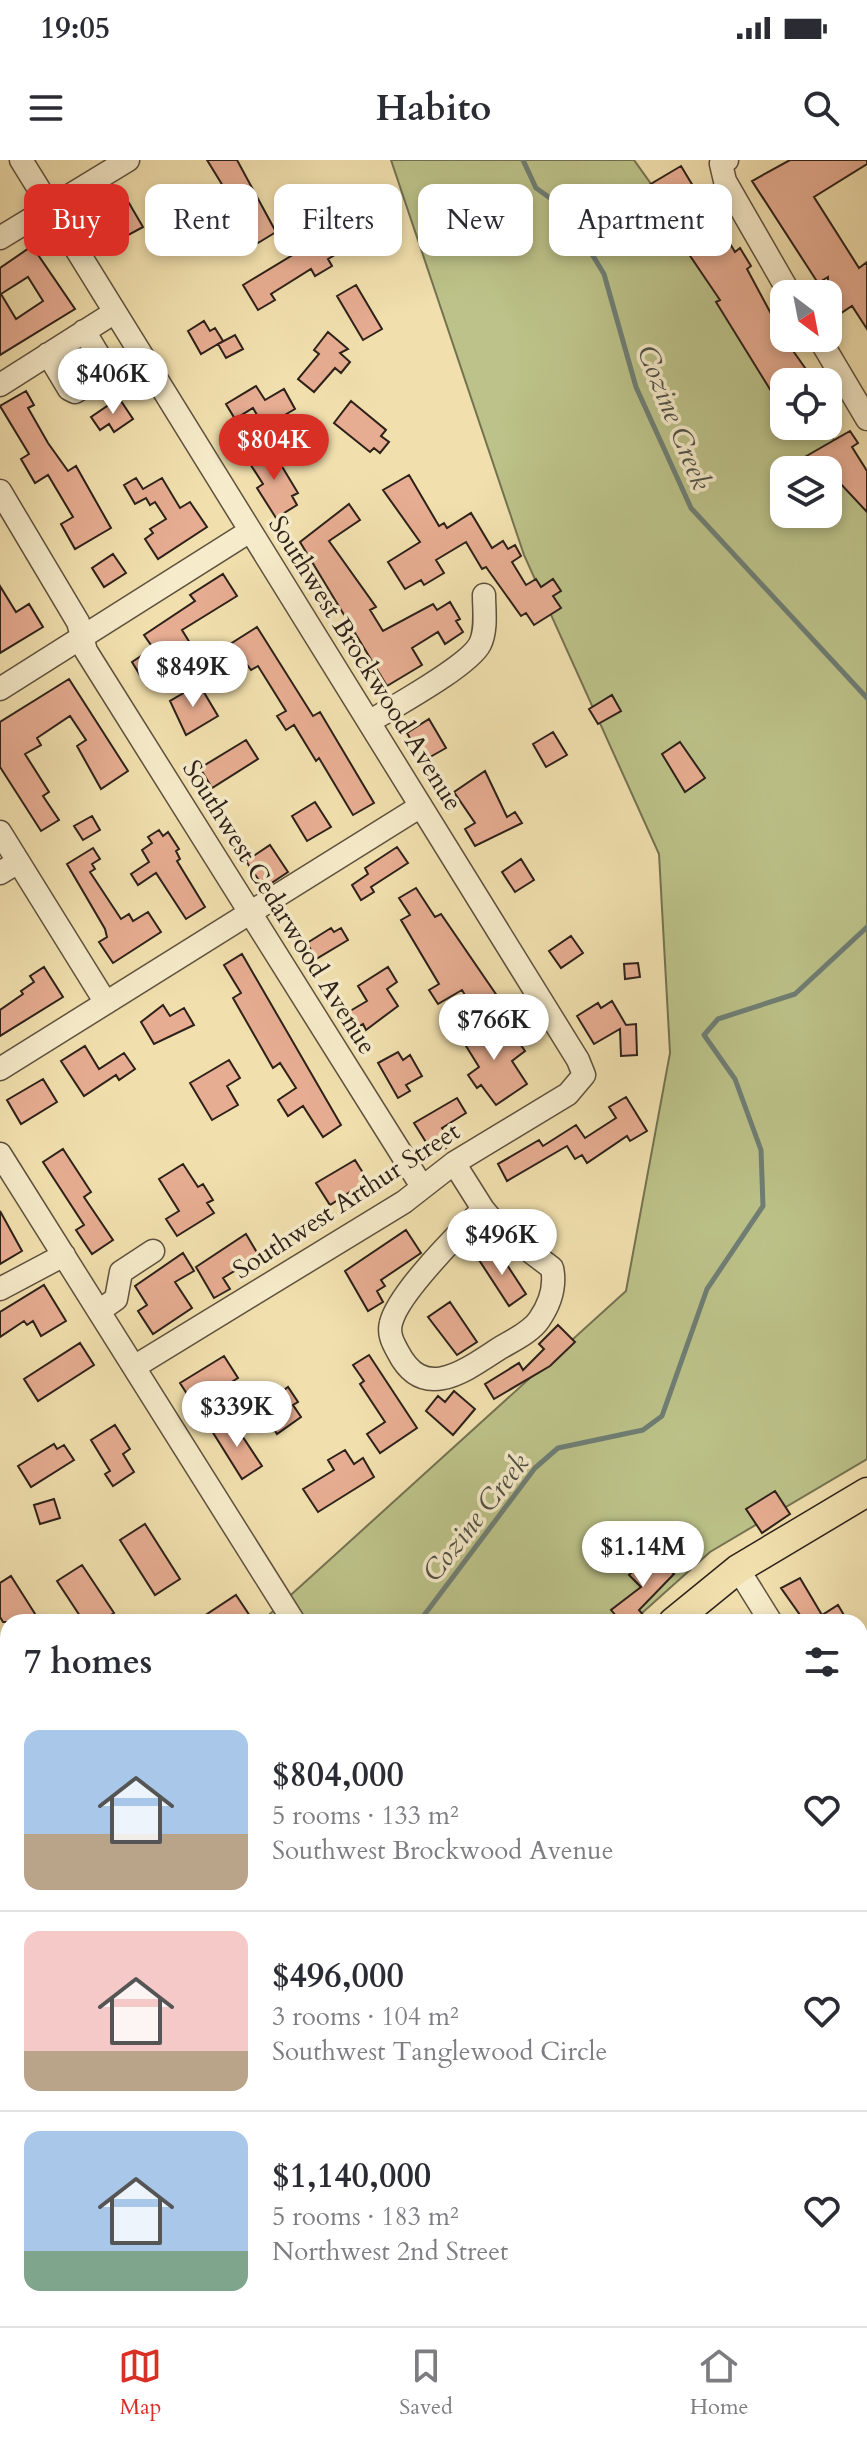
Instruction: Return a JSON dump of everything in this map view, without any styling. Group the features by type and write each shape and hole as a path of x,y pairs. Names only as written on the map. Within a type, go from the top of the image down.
{"main road":[{"path":"683,1614 738,1569 867,1492"}],"street":[{"name":"Southwest Brockwood Avenue","path":"21,160 36,184"},
{"path":"88,184 128,160"},
{"path":"727,160 721,164 725,181 782,280"},
{"path":"0,238 24,223"},
{"name":"Southwest Brockwood Avenue","path":"80,256 578,1060 584,1075"},
{"path":"0,385 115,312"},
{"path":"84,331 110,374"},
{"path":"827,352 867,419"},
{"path":"48,354 69,389 75,392 141,354"},
{"name":"Southwest Cedarwood Avenue","path":"0,491 78,622 86,651 421,1185"},
{"path":"0,689 250,531"},
{"path":"369,722 466,660 479,646 483,634 484,595"},
{"path":"0,1069 421,806"},
{"path":"0,832 9,868 106,1003"},
{"name":"Southwest Arthur Street","path":"134,1367 404,1202 421,1185 454,1163 568,1094 584,1075"},
{"path":"0,1154 289,1614"},
{"path":"454,1163 498,1227 552,1268 554,1290 538,1321 518,1337 461,1373 439,1380 421,1377 406,1368 391,1338 391,1322 435,1257 483,1209"},
{"path":"99,1311 116,1299 121,1272 153,1251"},
{"path":"0,1289 64,1255"},
{"path":"738,1569 766,1614"}],"green space":[{"path":"391,160 634,160 651,184 549,184 549,256 702,256 782,368 770,368 770,440 834,440 867,472 867,1459 710,1552 641,1614 270,1614 626,1291 670,1053 659,854 524,555 423,256 533,256 533,184 418,184 418,240 402,184 399,184"}],"building":[{"path":"207,160 237,160 250,184 222,184"},
{"path":"790,160 867,160 867,164 814,197 859,268 867,262 867,329 852,306 842,312 842,280 828,280 828,277 816,280 752,181"},
{"path":"681,166 692,184 651,184"},
{"path":"258,199 274,228 274,233 258,243"},
{"path":"129,203 143,227 129,235"},
{"path":"732,247 735,252 740,248 751,266 747,269 770,312 770,352 794,352 805,368 770,368 770,389 716,302 720,300 690,256 732,256"},
{"path":"24,252 24,256 39,256 75,309 0,355 0,268","holes":["28,277 43,301 16,319 1,294"]},
{"path":"291,256 333,256 328,259 332,266 315,276 311,269 271,294 275,300 258,310 243,285"},
{"path":"356,285 382,329 363,340 337,296"},
{"path":"204,321 210,331 215,328 223,341 201,354 188,331"},
{"path":"328,332 348,349 340,353 350,362 341,373 335,368 314,392 298,379 319,354 314,350"},
{"path":"235,335 243,349 226,358 218,344"},
{"path":"256,386 265,400 284,389 295,409 264,427 253,408 235,419 226,404"},
{"path":"26,391 34,405 28,408 48,443 68,471 76,466 111,528 75,549 61,524 73,517 48,475 35,483 21,459 29,454 0,406"},
{"path":"119,398 133,419 114,432 109,424 100,430 91,417"},
{"path":"351,401 386,430 381,436 389,442 380,453 374,448 370,452 334,423"},
{"path":"850,431 858,443 852,447 867,471 867,512 842,485 842,456 806,456 834,440 842,440 842,436"},
{"path":"269,445 298,493 292,496 297,505 276,518 257,488 263,484 247,459"},
{"path":"409,475 439,526 444,523 447,528 471,513 492,548 503,541 508,549 515,545 521,556 512,562 526,585 536,579 541,587 553,579 561,591 553,596 561,608 534,625 526,613 521,616 486,567 482,569 466,542 436,560 444,573 424,585 421,580 405,589 388,562 420,542 383,490"},
{"path":"136,478 143,489 162,478 180,508 190,502 207,527 158,559 145,539 153,533 150,529 166,519 155,502 150,505 146,498 135,504 124,485"},
{"path":"349,504 360,520 329,541 376,607 370,610 383,631 433,604 437,610 450,602 460,619 456,621 463,632 445,644 438,632 412,648 422,665 387,686 300,542"},
{"path":"113,554 126,573 104,587 92,568"},
{"path":"223,574 237,596 182,630 193,648 143,680 132,662 153,648 144,635 195,601 190,595"},
{"path":"0,586 16,612 29,604 43,627 0,653"},
{"path":"257,627 313,716 320,712 374,803 353,815 319,758 316,761 294,725 286,730 277,716 286,711 258,666 251,670 245,662 240,665 227,646"},
{"path":"69,679 128,771 101,789 77,746 86,740 70,716 37,738 41,745 25,754 49,792 43,796 59,820 41,831 0,767 0,722"},
{"path":"199,684 218,716 186,735 170,701"},
{"path":"612,695 621,711 598,724 589,709"},
{"path":"429,719 446,748 423,761 407,733"},
{"path":"553,732 567,755 546,767 533,744"},
{"path":"246,740 258,759 212,788 200,768"},
{"path":"680,742 705,778 685,792 662,754"},
{"path":"485,771 507,817 515,812 522,823 475,846 465,829 475,823 454,792"},
{"path":"315,802 331,827 307,841 292,816"},
{"path":"92,816 100,830 83,840 74,826"},
{"path":"159,830 163,836 168,832 179,849 176,851 180,859 177,861 205,907 186,919 156,873 138,885 131,874 149,862 142,850 152,843 148,837"},
{"path":"270,845 288,872 264,888 246,861"},
{"path":"397,847 408,863 371,887 374,892 361,900 352,885 368,874 365,868"},
{"path":"93,848 100,859 92,864 95,869 90,872 121,919 129,914 133,921 148,912 161,932 113,963 99,942 107,937 105,929 67,864"},
{"path":"521,859 534,880 515,892 502,872"},
{"path":"416,888 435,917 441,914 504,1006 480,1020 462,990 438,1004 429,990 439,984 401,920 410,915 399,898"},
{"path":"331,928 334,932 341,928 348,940 316,959 307,943"},
{"path":"571,936 583,953 561,968 549,951"},
{"path":"242,954 341,1125 323,1137 303,1106 288,1116 278,1100 296,1088 280,1063 273,1068 233,998 241,993 224,965"},
{"path":"638,963 640,977 625,979 624,964"},
{"path":"44,967 63,997 0,1036 0,1010 23,994 21,991 34,982 30,976"},
{"path":"388,967 397,982 387,989 398,1006 366,1030 363,1024 355,1029 345,1014 367,1001 358,986"},
{"path":"612,1001 626,1025 636,1024 637,1055 621,1056 620,1029 594,1044 577,1016 598,1003 601,1008"},
{"path":"163,1005 170,1016 184,1008 194,1025 154,1044 141,1022"},
{"path":"481,1019 498,1046 514,1035 525,1051 512,1061 527,1084 496,1105 481,1085 477,1088 468,1075 479,1067 458,1033"},
{"path":"85,1046 99,1069 124,1053 135,1069 119,1080 116,1075 84,1096 61,1061"},
{"path":"398,1052 403,1060 410,1055 422,1076 406,1085 410,1091 398,1098 378,1063"},
{"path":"229,1060 240,1078 227,1086 238,1105 212,1120 190,1083"},
{"path":"43,1079 57,1102 21,1124 7,1100"},
{"path":"626,1097 647,1131 630,1141 627,1136 587,1163 582,1155 575,1159 567,1146 507,1181 498,1164 539,1140 543,1146 576,1125 585,1138 616,1118 609,1107"},
{"path":"457,1098 466,1113 442,1128 446,1134 440,1138 446,1148 434,1155 414,1123"},
{"path":"63,1149 91,1192 84,1197 113,1240 92,1254 76,1230 84,1225 43,1162"},
{"path":"355,1160 373,1189 355,1200 350,1192 330,1205 316,1183"},
{"path":"183,1164 198,1187 203,1184 213,1200 207,1203 214,1213 177,1236 166,1219 179,1211 159,1179"},
{"path":"0,1211 22,1251 0,1264"},
{"path":"406,1230 421,1253 381,1280 385,1286 377,1291 383,1302 368,1311 345,1271"},
{"path":"246,1234 259,1256 223,1278 230,1289 214,1298 196,1267"},
{"path":"496,1248 526,1294 509,1306 479,1260"},
{"path":"183,1253 194,1271 175,1282 192,1308 153,1334 138,1311 147,1305 135,1286"},
{"path":"44,1285 66,1321 41,1336 33,1321 27,1325 24,1321 0,1337 0,1312"},
{"path":"450,1302 477,1342 457,1355 428,1317"},
{"path":"558,1325 575,1342 550,1366 494,1399 485,1384 519,1363 523,1370 544,1349 539,1344"},
{"path":"80,1343 94,1365 38,1401 24,1379"},
{"path":"369,1355 417,1428 380,1453 367,1434 385,1422 360,1384 364,1381 353,1365"},
{"path":"224,1356 238,1378 194,1405 180,1383"},
{"path":"270,1383 277,1395 288,1387 298,1402 293,1405 301,1417 277,1434 252,1395"},
{"path":"454,1391 475,1409 453,1435 426,1411 438,1396 445,1402"},
{"path":"231,1419 262,1466 242,1479 212,1431"},
{"path":"115,1425 130,1449 123,1454 134,1472 113,1486 105,1474 110,1471 91,1440"},
{"path":"54,1444 57,1449 64,1445 74,1460 31,1487 18,1466"},
{"path":"345,1450 354,1464 363,1458 374,1477 318,1512 303,1489 334,1470 328,1460"},
{"path":"775,1491 790,1514 762,1533 746,1509"},
{"path":"54,1499 60,1518 40,1524 34,1505"},
{"path":"145,1524 180,1579 155,1595 120,1540"},
{"path":"651,1552 674,1574 639,1610 642,1614 614,1614 611,1610 641,1587 629,1575"},
{"path":"82,1565 114,1613 79,1614 57,1581"},
{"path":"11,1576 35,1614 0,1614 0,1583"},
{"path":"800,1578 821,1614 799,1614 781,1588"},
{"path":"236,1595 249,1614 207,1614"},
{"path":"838,1605 843,1614 824,1614"}],"waterway":[{"name":"Cozine Creek","path":"523,160 536,188 564,208 604,274 636,387 691,508 867,698"},
{"name":"Cozine Creek","path":"425,1614 535,1468 558,1448 643,1430 662,1416 707,1289 763,1206 761,1150 735,1079 704,1035 718,1019 795,994 867,927"}]}
